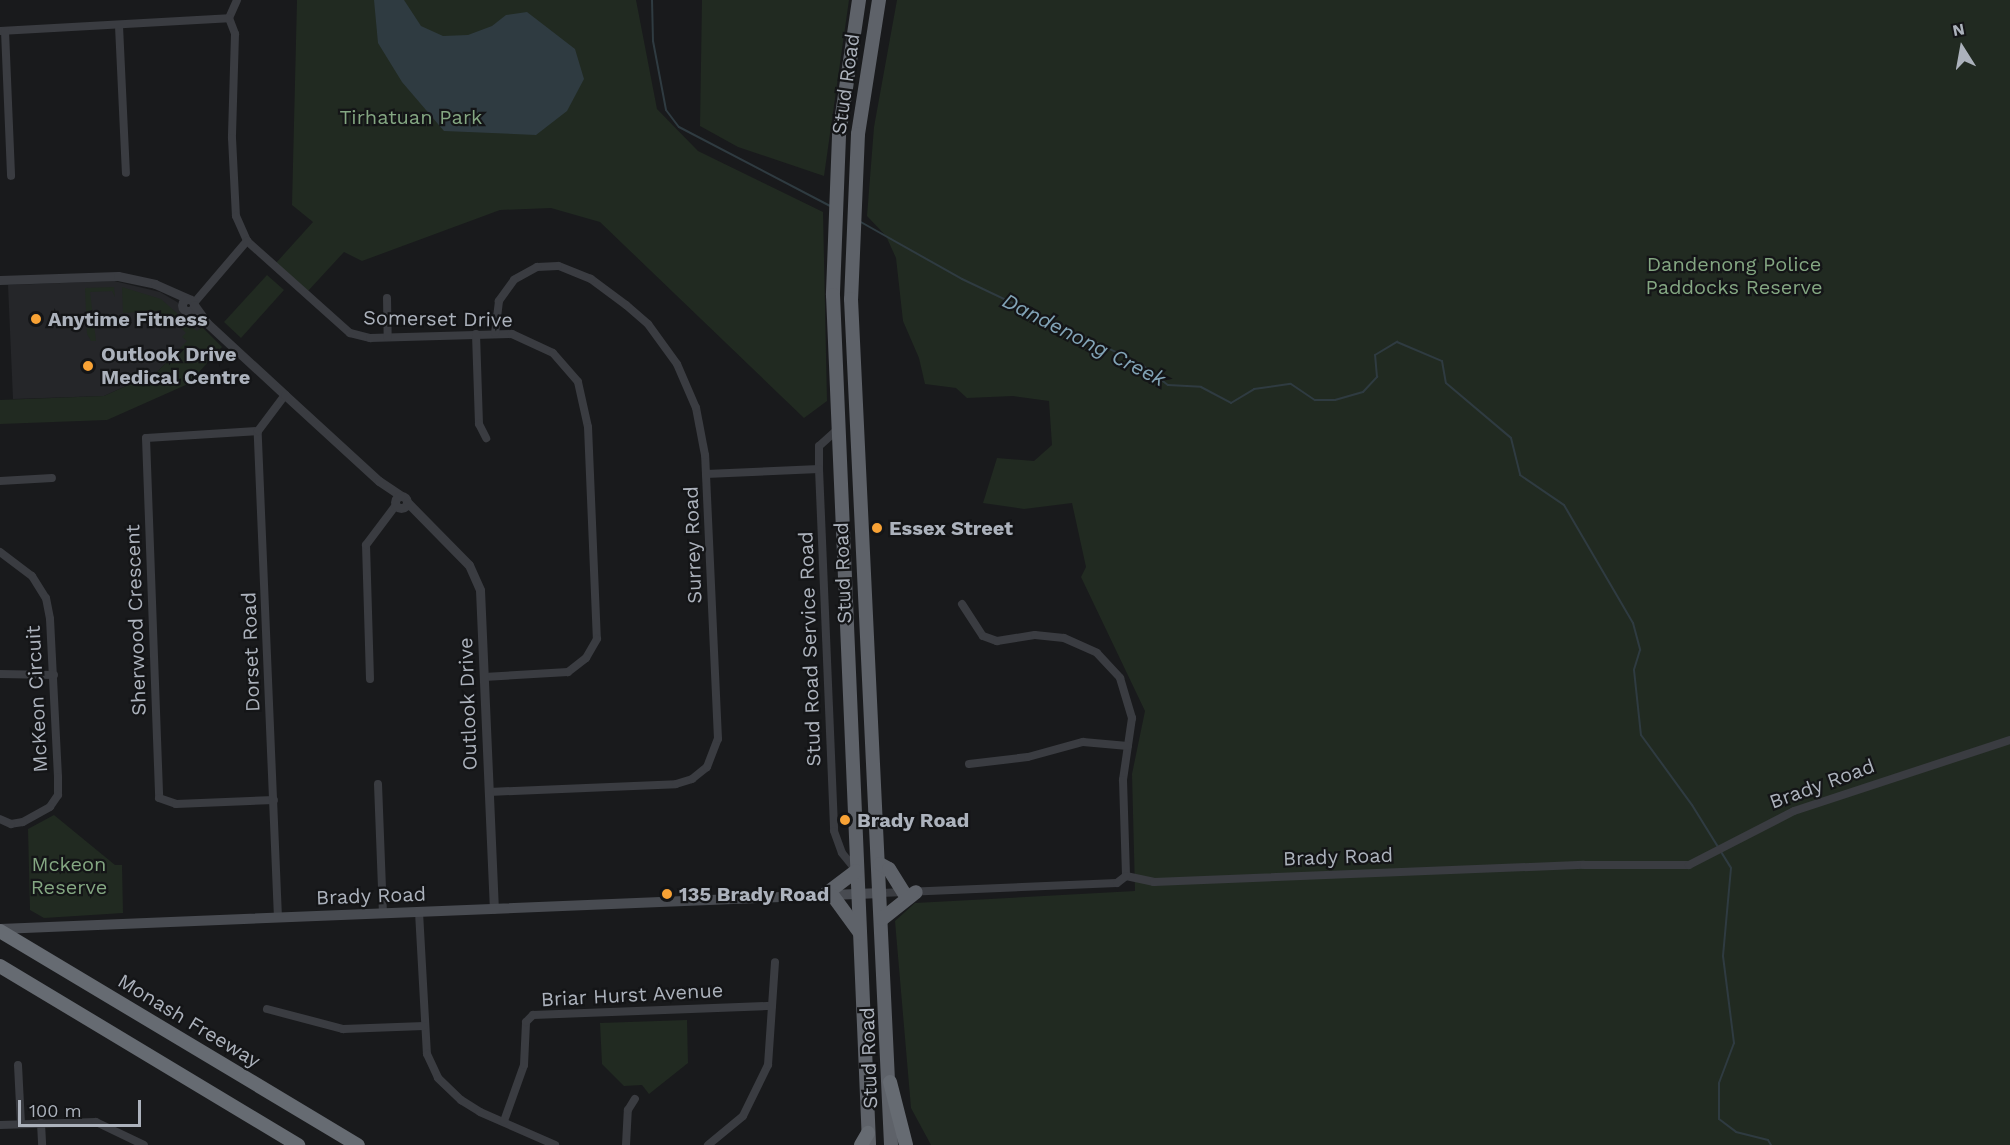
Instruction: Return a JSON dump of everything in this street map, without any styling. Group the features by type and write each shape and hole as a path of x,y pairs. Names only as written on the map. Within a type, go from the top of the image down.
{"highway":[{"name":"Stud Road","path":"859,0 835,183 833,233 838,429 860,933 866,1141"},
{"name":"Stud Road","path":"879,0 858,134 852,245 865,633 880,864 891,1145"},
{"path":"880,864 889,869 910,892 882,920"},
{"path":"856,871 828,896 860,933"},
{"name":"Monash Freeway","path":"0,930 358,1145"},
{"path":"0,966 298,1145"},
{"path":"890,1082 906,1145"},
{"path":"333,1130 364,1145"}],"main road":[{"name":"Brady Road","path":"0,930 881,894"}],"street":[{"path":"11,176 3,31 229,18 237,0"},
{"name":"Somerset Drive","path":"229,18 235,34 232,138 236,216 247,241 350,333 388,337 495,333 534,342 554,353 570,370 582,393 588,427 598,631 591,653 568,672 484,677"},
{"path":"119,26 126,173"},
{"path":"190,304 247,241"},
{"name":"Surrey Road","path":"489,792 676,784 692,779 707,767 718,739 706,474 702,431 685,380 648,324 606,289 565,268 550,266 530,270 514,280 503,293 497,309 495,333"},
{"name":"Outlook Drive","path":"0,280 118,276 168,290 190,304 207,323 469,565 477,579 484,677 494,909"},
{"path":"387,298 388,337"},
{"path":"476,334 479,424 486,438"},
{"path":"258,431 285,395"},
{"name":"Stud Road Service Road","path":"838,429 819,446 819,469 834,831 842,853 856,871"},
{"name":"Dorset Road","path":"258,431 278,918"},
{"name":"Sherwood Crescent","path":"258,431 146,438 159,798 176,804 274,800"},
{"path":"706,474 819,469"},
{"path":"0,481 52,478"},
{"path":"370,679 366,545 387,516 400,503"},
{"name":"McKeon Circuit","path":"0,552 32,576 46,598 54,675 58,795 50,807 23,822 11,824 0,819"},
{"path":"962,604 976,631 988,638 1003,641 1052,635 1075,642 1101,657 1118,674 1129,696 1132,718 1123,789 1126,876"},
{"path":"0,674 54,675"},
{"name":"Brady Road","path":"881,894 1117,883 1126,876 1154,882 1584,865 1677,866 1700,861 1794,812 2010,740"},
{"path":"969,764 1019,759 1090,741 1128,746"},
{"path":"378,784 383,913"},
{"path":"418,912 427,1054 438,1078 461,1100 555,1145"},
{"path":"708,1145 743,1116 759,1089 768,1065 775,962"},
{"name":"Briar Hurst Avenue","path":"504,1121 524,1065 526,1022 533,1014 772,1006"},
{"path":"267,1009 343,1029 424,1026"},
{"path":"18,1065 21,1124"},
{"path":"626,1145 628,1110 635,1099"},
{"path":"0,1125 96,1122 144,1145"},
{"path":"41,1123 42,1145"}],"shaded area":[{"path":"374,0 404,0 421,26 443,36 468,35 492,26 506,15 527,12 575,49 584,79 567,111 536,135 444,131 402,82 378,43"},
{"path":"114,281 160,292 177,302 202,327 157,372 104,396 13,399 8,285"}],"green space":[{"name":"Tirhatuan Park","path":"297,0 636,0 657,109 698,151 823,212 827,401 804,418 600,222 551,208 500,210 362,261 344,252 308,291 276,263 313,222 292,205"},
{"path":"702,0 849,0 824,176 738,147 700,126"},
{"name":"Dandenong Police Paddocks Reserve","path":"897,0 2010,0 2010,1145 931,1145 911,1108 895,921 915,903 1135,891 1132,774 1145,711 1081,577 1086,567 1072,503 1024,509 983,503 997,458 1034,461 1052,445 1049,401 1013,396 967,398 956,388 925,384 919,358 903,321 896,258 886,236 867,216 874,127"},
{"path":"267,275 284,290 241,338 224,322"},
{"path":"114,287 115,297 112,291 90,292 96,341 91,341 87,334 85,288"},
{"path":"122,287 161,299 197,331 202,327 222,347 188,384 107,420 0,424 0,400 104,396 157,372 187,341 182,337 186,333 175,321 159,322 158,311 123,313"},
{"name":"Mckeon Reserve","path":"54,815 115,865 122,865 123,913 44,918 30,910 28,829"},
{"path":"687,1020 688,1063 649,1094 642,1085 624,1086 602,1064 600,1023"}],"waterway":[{"name":"Dandenong Creek","path":"652,0 653,41 666,110 679,127 830,206"},
{"name":"Dandenong Creek","path":"859,221 962,279 1141,364 1168,385 1201,387 1231,403 1254,389 1291,384 1315,400 1335,400 1363,392 1377,377 1375,355 1397,342 1442,361 1446,383 1511,438 1520,475 1564,505 1633,623 1640,650 1634,670 1641,735 1692,805 1731,868 1723,956 1734,1043 1719,1083 1719,1119 1736,1132 1768,1140 1771,1145"}],"place":[{"name":"Anytime Fitness","path":"36,319"},
{"name":"Outlook Drive Medical Centre","path":"88,366"},
{"name":"Essex Street","path":"877,528"},
{"name":"Brady Road","path":"845,820"},
{"name":"135 Brady Road","path":"667,894"}]}
